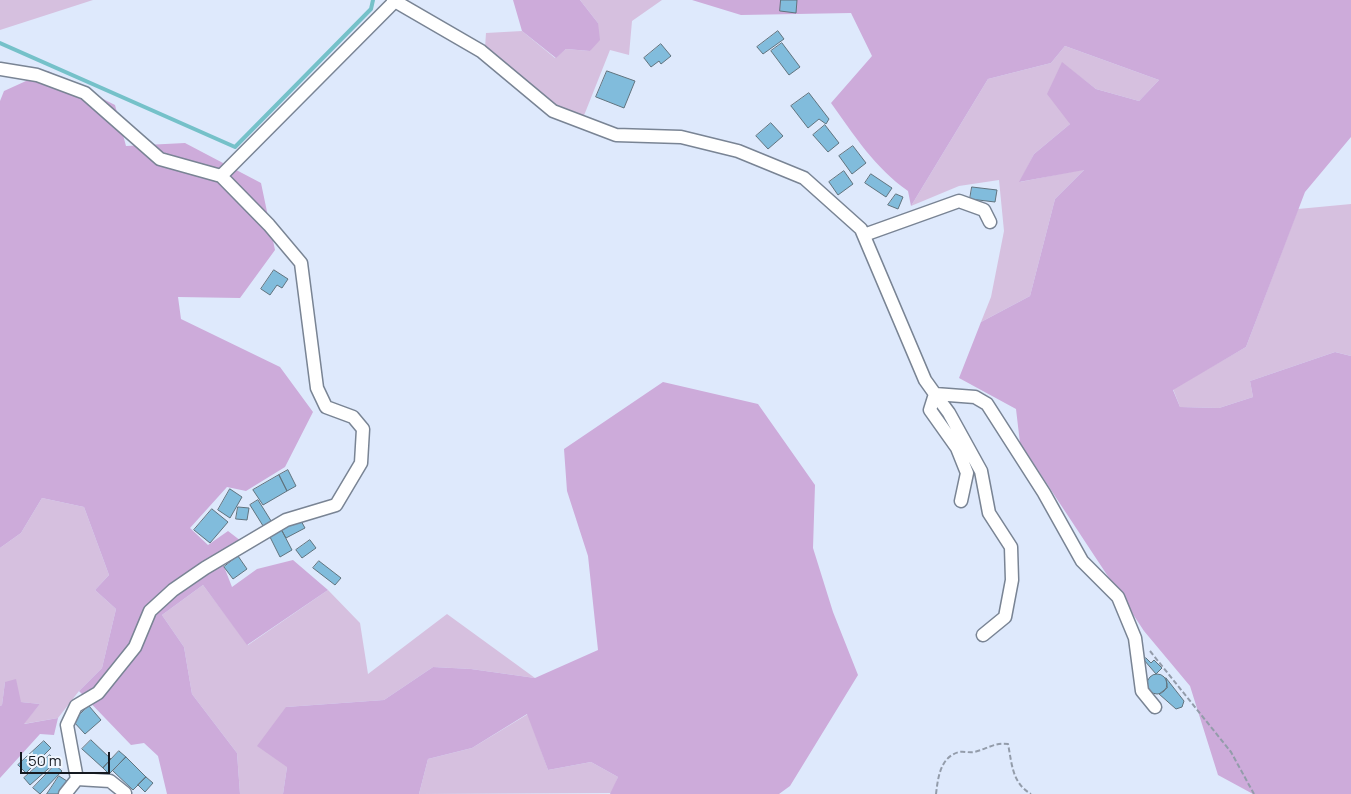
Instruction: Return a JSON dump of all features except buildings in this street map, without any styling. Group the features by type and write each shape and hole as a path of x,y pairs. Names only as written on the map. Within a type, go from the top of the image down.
{"street":[{"path":"221,176 394,1 481,51 553,111 616,135 681,137 738,151 804,178 861,229 925,380 954,421 981,471 990,513 1011,547 1012,580 1005,617 983,635"},
{"path":"0,69 37,75 85,93 160,159 221,176 269,225 301,263 316,388 326,407 353,417 364,429 361,463 336,505 286,520 205,568 173,590 150,611 135,647 98,693 76,706 67,726 77,779 65,794"},
{"path":"864,236 959,201 984,210 990,222"},
{"path":"935,394 930,410 957,448 967,473 961,501"},
{"path":"935,394 975,397 987,404 1044,494 1082,562 1118,596 1135,638 1142,690 1156,707"},
{"path":"77,779 110,781 125,793"}],"path":[{"path":"1135,638 1153,654 1231,752 1254,794"},
{"path":"936,794 939,773 947,758 958,752 975,752 999,743 1008,744 1016,780 1023,789 1031,794"}],"shaded area":[{"path":"0,0 93,0 0,30"},
{"path":"513,0 580,0 598,23 600,40 590,51 566,49 556,58 522,31"},
{"path":"580,0 662,0 632,21 629,55 610,50 583,118 556,108 485,48 486,33 522,31 555,58 566,49 590,51 598,23"},
{"path":"692,0 1351,0 1351,137 1305,192 1246,347 1173,390 1180,407 1219,408 1253,397 1250,381 1335,352 1351,356 1351,794 1253,794 1218,775 1190,686 1144,631 1020,443 1016,409 959,378 981,322 1030,296 1055,199 1084,170 1019,182 1034,154 1070,124 1047,94 1062,62 1096,89 1139,101 1159,80 1065,46 1051,63 988,79 911,206 908,191 875,161 831,103 872,56 851,13 741,15"},
{"path":"1065,46 1159,80 1139,101 1096,89 1062,63 1070,124 1034,154 1020,182 1085,169 1055,199 1030,296 981,322 991,297 1004,231 999,180 959,186 911,206 988,79 1051,63"},
{"path":"48,71 115,105 126,146 185,143 261,183 275,250 240,298 178,297 181,319 280,367 313,412 285,467 246,491 227,487 190,528 208,545 228,531 241,541 223,564 232,587 257,569 293,560 328,590 247,645 203,585 162,615 184,647 192,694 237,753 240,794 167,794 158,756 144,743 131,745 79,691 102,668 116,609 95,590 109,575 84,507 42,498 21,533 0,548 0,101 4,91"},
{"path":"1351,204 1351,356 1335,352 1250,381 1253,397 1219,408 1180,407 1173,389 1246,347 1298,209"},
{"path":"663,382 758,404 815,485 813,548 833,612 858,675 790,786 779,794 610,794 618,777 591,762 548,770 527,714 472,748 428,759 419,794 283,794 287,767 257,746 286,707 384,700 433,667 471,669 535,678 598,650 588,556 567,491 564,449"},
{"path":"42,498 84,507 109,575 95,590 116,609 102,668 79,691 58,718 23,724 40,704 21,702 5,682 2,705 0,706 0,548 21,533"},
{"path":"203,585 248,645 328,590 360,623 368,674 447,614 535,678 471,669 433,667 384,700 286,707 287,767 283,794 240,794 237,753 192,694 184,647 162,615"},
{"path":"16,679 21,702 40,704 24,724 58,718 54,735 40,734 0,778 0,706 2,705 5,682"},
{"path":"528,714 548,770 591,762 618,777 612,793 419,794 428,759 472,748"}],"waterway":[{"path":"0,43 235,147 371,9 373,0"}]}
